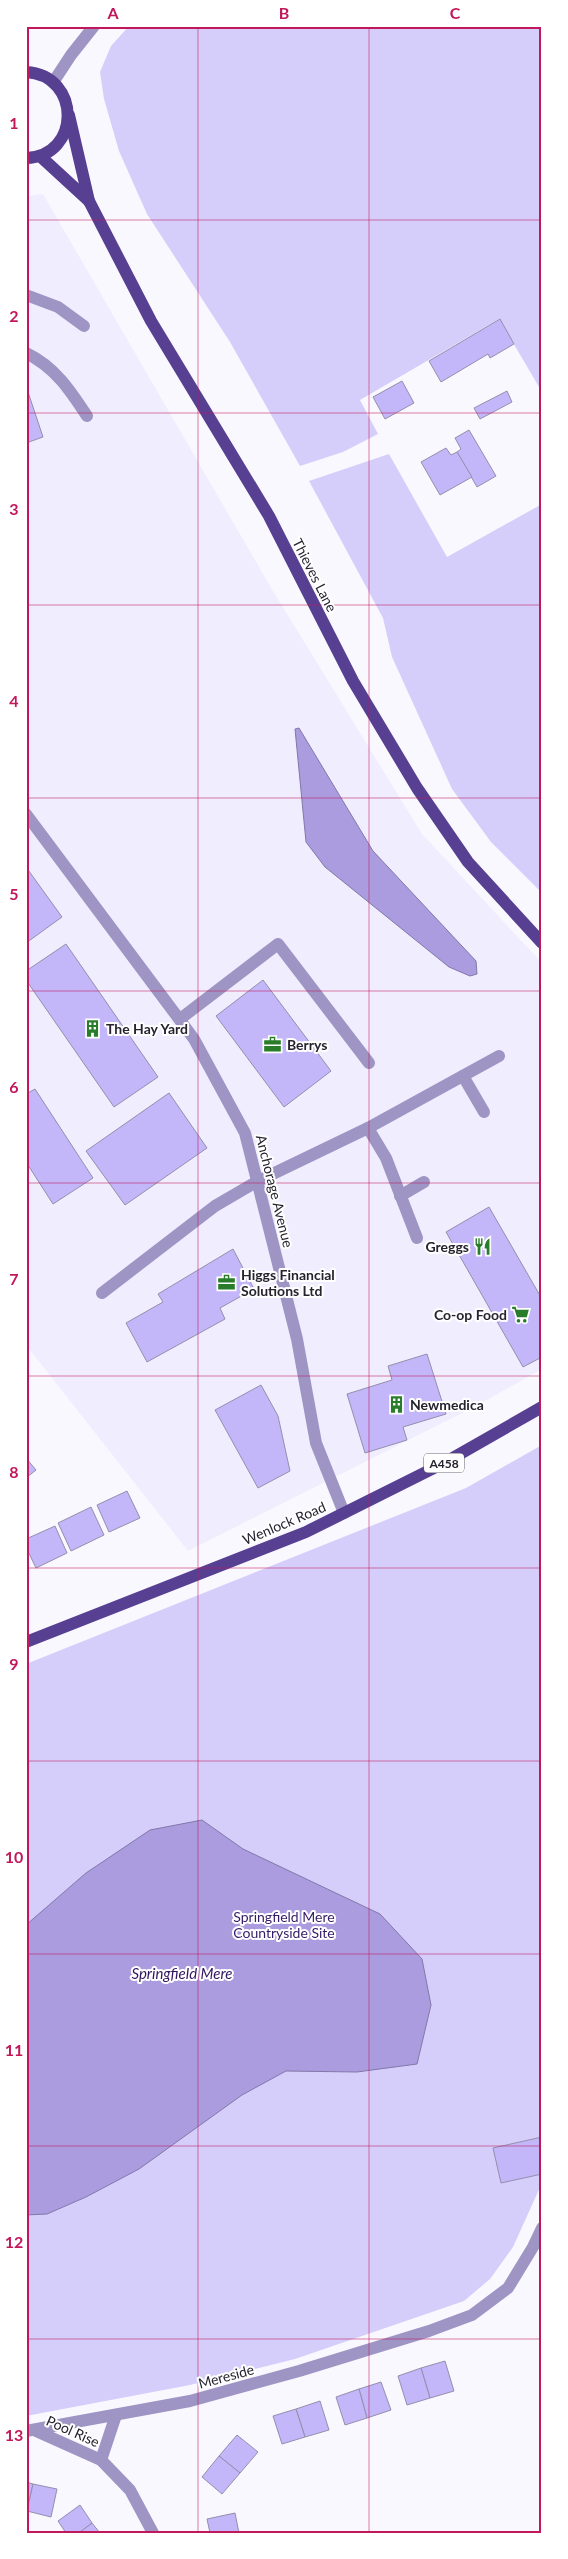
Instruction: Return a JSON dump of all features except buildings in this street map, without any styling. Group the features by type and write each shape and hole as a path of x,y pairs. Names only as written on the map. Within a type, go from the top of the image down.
{"main road":[{"path":"26,72 37,72 54,82 65,97 89,201"},
{"path":"26,158 40,156 55,147 65,132 69,115"},
{"path":"40,156 89,201"},
{"name":"Thieves Lane","path":"89,201 151,321 269,516 353,681 417,788 468,862 542,944"},
{"name":"Wenlock Road","path":"28,1638 306,1532 444,1463 542,1407"}],"street":[{"path":"54,82 71,55 94,26"},
{"path":"26,295 58,307 84,326"},
{"path":"26,353 38,359 58,374 87,416"},
{"name":"Anchorage Avenue","path":"26,814 180,1019 221,1086 245,1133 297,1339 316,1443 344,1513"},
{"path":"180,1019 278,944 369,1063"},
{"path":"102,1294 215,1206 258,1182 368,1128 499,1056"},
{"path":"463,1076 484,1112"},
{"path":"368,1128 386,1158 417,1238"},
{"path":"400,1196 424,1182"},
{"name":"Mereside","path":"30,2430 190,2402 299,2372 429,2331 472,2315 508,2288 534,2247 542,2228"},
{"name":"Pool Rise","path":"101,2460 116,2415"},
{"name":"Pool Rise","path":"30,2430 101,2460 130,2490 152,2533"}],"shaded area":[{"path":"43,194 270,586 422,834 542,963 542,1369 478,1405 188,1551 26,1345 26,196"}],"green space":[{"path":"129,26 542,26 542,392 499,319 360,400 378,434 343,452 300,466 230,342 147,214 119,151 104,99 100,72 111,46"},
{"path":"389,454 447,557 542,504 542,893 491,842 452,789 392,657 383,618 309,481"},
{"name":"Springfield Mere Countryside Site","path":"542,1445 542,2183 513,2247 490,2279 464,2301 295,2359 190,2385 26,2416 26,1664 466,1488"}],"water":[{"path":"299,728 373,851 476,961 477,974 470,976 449,967 325,867 306,842 295,729"},
{"name":"Springfield Mere","path":"202,1820 243,1849 380,1914 422,1959 431,2005 417,2064 357,2072 286,2071 242,2095 139,2169 86,2197 47,2214 26,2215 26,1925 86,1873 150,1830"}],"place":[{"name":"The Hay Yard","path":"92,1028"},
{"name":"Berrys","path":"273,1044"},
{"name":"Greggs","path":"483,1246"},
{"name":"Higgs Financial Solutions Ltd","path":"227,1282"},
{"name":"Co-op Food","path":"521,1314"},
{"name":"Newmedica","path":"396,1404"}]}
